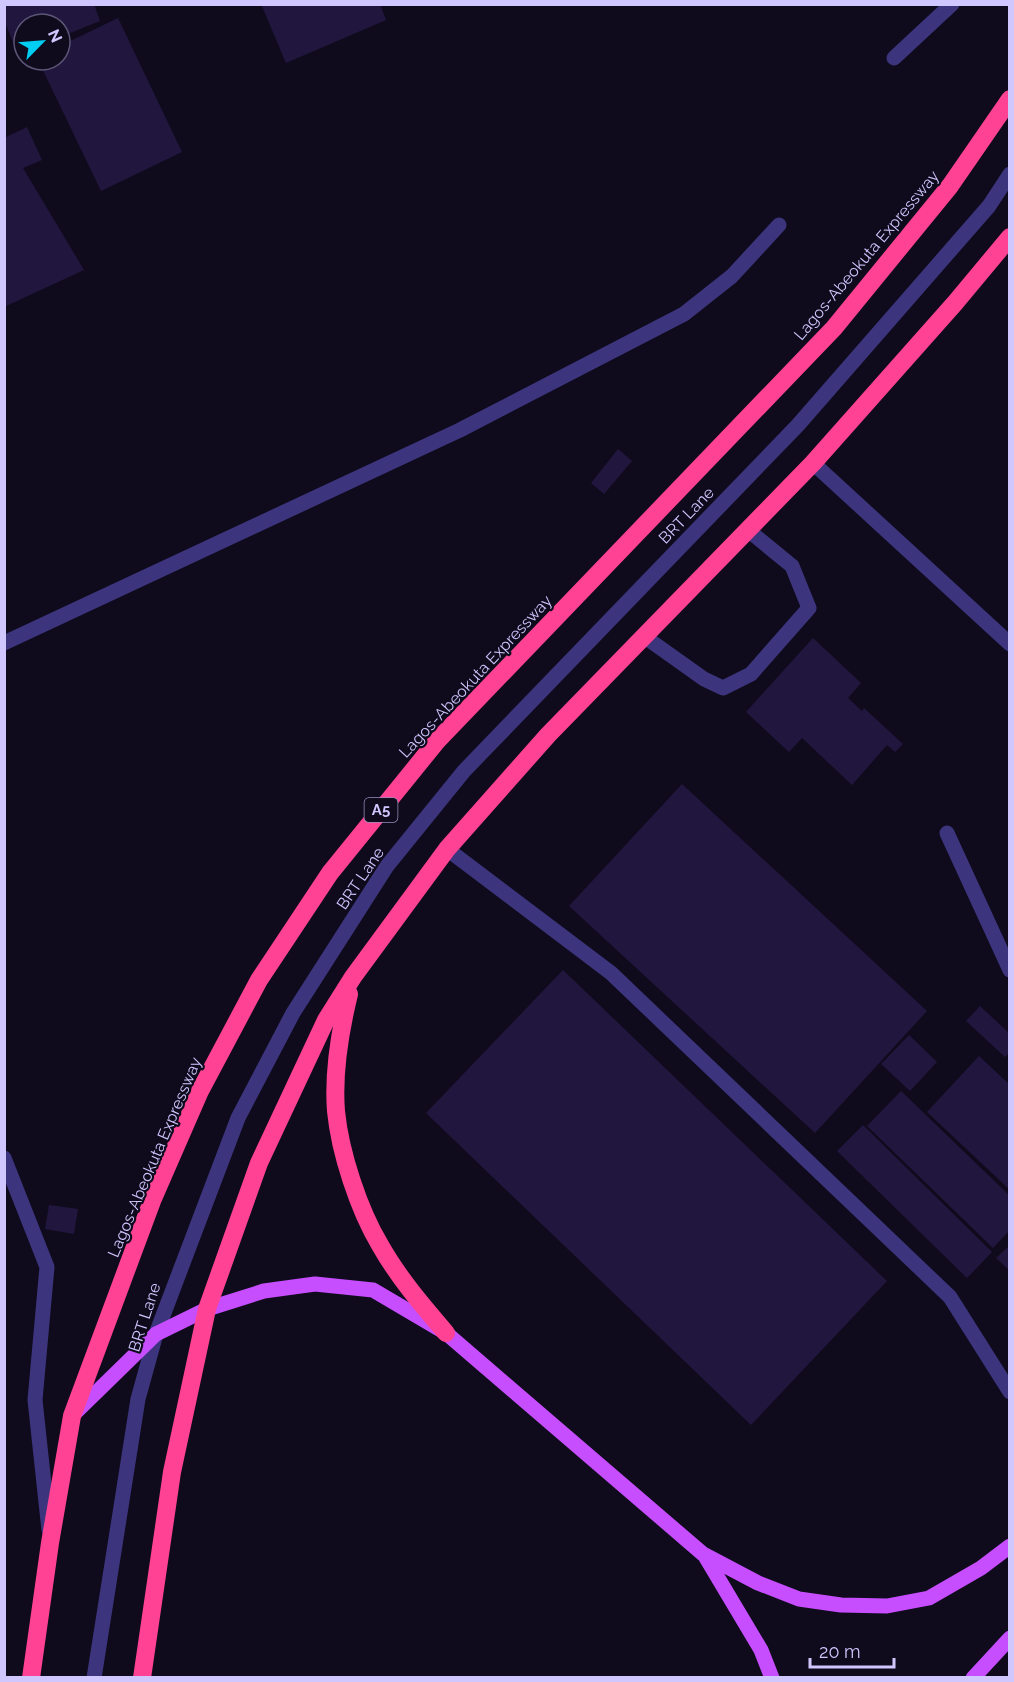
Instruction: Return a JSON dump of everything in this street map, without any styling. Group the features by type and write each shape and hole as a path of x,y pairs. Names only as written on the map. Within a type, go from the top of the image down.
{"highway":[{"name":"Lagos-Abeokuta Expressway","path":"31,1677 50,1543 72,1416 153,1201 200,1091 260,980 330,873 437,741 834,328 950,186 1010,99"},
{"path":"142,1677 172,1472 207,1309 259,1163 326,1020 353,977 447,849 548,735 813,463 955,303 1010,237"},
{"path":"353,977 344,1014 338,1061 336,1112 345,1155 357,1198 380,1245 418,1300 446,1333"}],"main road":[{"path":"72,1416 156,1334 207,1309 264,1291 315,1284 373,1290 446,1333 703,1554 758,1583 799,1599 841,1605 887,1606 929,1598 981,1568 1010,1546"},
{"path":"703,1554 761,1650 772,1677"},
{"path":"973,1677 1010,1638"}],"street":[{"path":"894,58 952,4"},
{"name":"BRT Lane","path":"94,1677 138,1399 156,1334 238,1118 293,1013 387,866 464,771 798,425 989,206 1010,174"},
{"path":"4,643 460,430 684,314 732,276 779,225"},
{"path":"813,463 1010,644"},
{"path":"645,637 704,679 723,688 751,675 810,608 792,566 748,530"},
{"path":"947,833 1010,970"},
{"path":"447,849 610,973 950,1298 1010,1392"},
{"path":"4,1158 47,1267 35,1400 50,1543"}],"building":[{"path":"4,4 94,4 100,21 72,32 72,12 12,12 12,39 4,20"},
{"path":"261,4 380,4 386,20 286,63"},
{"path":"118,18 182,152 101,191 44,72 72,72 72,40"},
{"path":"27,127 42,160 23,168 84,270 4,307 4,138"},
{"path":"618,449 632,461 604,494 591,483"},
{"path":"813,638 861,683 848,698 862,711 864,708 903,744 895,752 887,745 852,785 802,738 789,752 746,712"},
{"path":"682,784 927,1011 815,1133 569,906"},
{"path":"563,970 887,1281 751,1425 426,1113"},
{"path":"980,1006 1010,1034 1010,1052 1005,1057 966,1021"},
{"path":"909,1035 937,1062 910,1091 881,1064"},
{"path":"979,1056 1010,1085 1010,1190 927,1112"},
{"path":"901,1091 1010,1196 1010,1230 993,1248 867,1126"},
{"path":"863,1125 992,1252 967,1278 837,1151"},
{"path":"49,1205 78,1209 74,1234 45,1229"},
{"path":"1010,1245 1010,1271 996,1258"}]}
